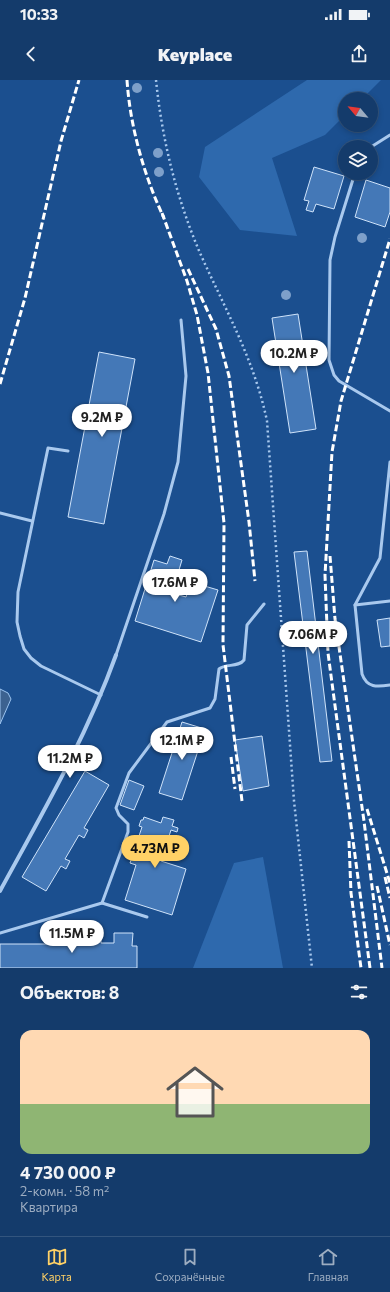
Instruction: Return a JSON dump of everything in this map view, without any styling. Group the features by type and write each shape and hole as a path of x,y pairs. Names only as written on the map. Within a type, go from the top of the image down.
{"street":[{"path":"0,891 80,743 101,695 116,655"}],"lane":[{"path":"378,143 390,135"},
{"path":"352,180 334,237 330,260 329,360 334,375 339,381 390,411"},
{"path":"116,655 164,514 178,462 186,376 181,320"},
{"path":"68,451 48,448 32,521 17,607 17,622 24,649 31,658 41,666 101,695"},
{"path":"390,462 380,558 355,605 364,681 370,686 390,685"},
{"path":"0,514 32,521"},
{"path":"355,605 390,601"},
{"path":"102,903 128,832 128,824 116,808 129,773 167,722 210,708 215,699 219,670 223,667 241,664 244,660 247,625 264,604"},
{"path":"0,933 102,903 147,917"}],"path":[{"path":"156,80 164,141 179,198 199,252 248,354 263,401 266,421 292,778 312,968"}],"shaded area":[{"path":"307,80 381,80 369,92 338,92 338,122 325,135 272,158 297,236 240,230 199,177 205,147"},
{"path":"0,689 8,693 11,699 0,724"},
{"path":"263,857 283,968 193,968 234,863"}],"building":[{"path":"314,167 338,174 338,180 343,180 334,209 316,204 313,212 306,210 309,201 304,200"},
{"path":"366,180 390,188 390,212 385,227 355,217"},
{"path":"298,314 316,429 290,433 272,318"},
{"path":"99,352 135,359 104,524 68,517"},
{"path":"307,551 332,761 320,762 294,552"},
{"path":"170,556 182,560 172,593 186,597 191,582 218,590 201,642 135,621 154,560 167,564"},
{"path":"390,618 390,646 381,647 377,620"},
{"path":"182,722 205,729 182,800 159,793"},
{"path":"262,736 269,786 243,791 235,740"},
{"path":"85,771 109,785 84,828 88,830 84,838 79,835 65,859 70,861 66,869 61,866 46,891 22,877"},
{"path":"129,780 144,786 134,810 120,805"},
{"path":"144,817 161,823 163,817 174,820 172,826 178,828 177,832 171,830 161,861 186,869 172,915 125,900 136,865 130,863 142,827 139,826"},
{"path":"114,933 133,933 132,946 137,946 137,968 0,968 0,944 86,944 86,936 101,936 101,943 114,943"}],"railway":[{"path":"0,384 25,298 61,141 79,80"},
{"path":"127,80 131,115 139,150 150,185 164,218"},
{"path":"162,213 187,281 197,315 208,373 224,523 223,645 242,801"},
{"path":"370,968 328,653 325,575 332,452 341,401 390,239"},
{"path":"188,269 216,329 229,376 249,522 255,581"},
{"path":"330,556 335,619 364,821 382,968"},
{"path":"231,757 235,789"},
{"path":"367,809 390,883"},
{"path":"349,841 351,893 361,968"},
{"path":"385,877 390,898"},
{"path":"377,886 390,945"}]}
